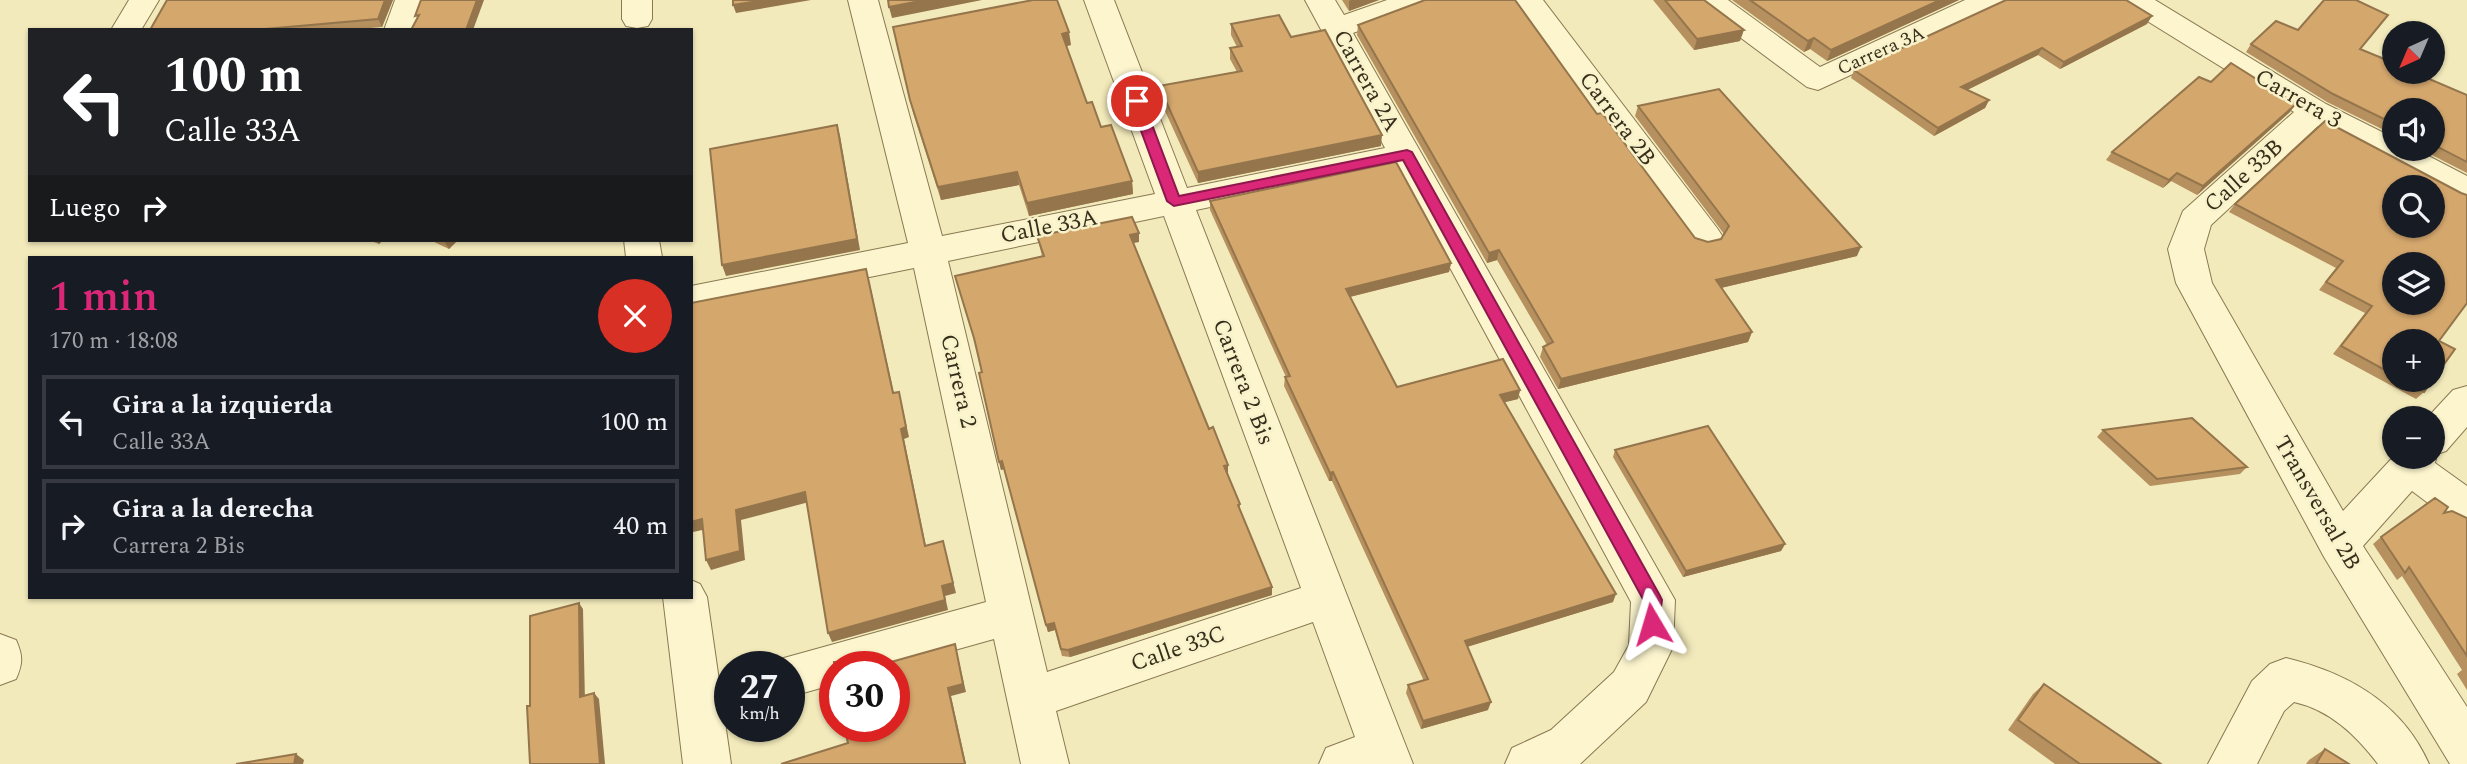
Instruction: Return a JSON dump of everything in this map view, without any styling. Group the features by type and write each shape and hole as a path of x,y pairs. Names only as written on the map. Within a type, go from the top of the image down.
{"street":[{"path":"127,28 144,0"},
{"path":"400,28 410,0"},
{"name":"Carrera 2 Bis","path":"1099,0 1326,599 1371,759"},
{"path":"1328,14 1416,0"},
{"name":"Carrera 2B","path":"1528,0 1705,237"},
{"name":"Carrera 3A","path":"1709,0 1818,80 1989,0"},
{"path":"1924,0 1953,19"},
{"name":"Carrera 3","path":"2134,0 2315,111 2467,190"},
{"name":"Carrera 2A","path":"1328,14 1653,600 1651,647 1630,687 1568,746 1529,764"},
{"name":"Carrera 2","path":"878,20 1045,764"},
{"name":"Calle 33B","path":"2186,248 2195,220 2315,111"},
{"name":"Calle 33A","path":"693,300 1407,155"},
{"name":"Transversal 2B","path":"2186,248 2194,283 2339,544 2467,748"},
{"path":"2445,426 2467,401"},
{"path":"2339,544 2406,469"},
{"path":"2433,469 2467,509"},
{"path":"686,599 714,696 707,764"},
{"name":"Calle 33C","path":"1031,698 1326,599"},
{"path":"805,672 1012,615"},
{"path":"0,654 0,665"},
{"path":"2232,764 2268,696 2286,679 2317,685 2350,703 2385,733 2405,764"}],"building":[{"path":"167,0 385,0 378,19 276,28 151,28"},
{"path":"421,0 477,0 467,28 412,28 419,15 415,16"},
{"path":"733,0 765,0 733,5"},
{"path":"888,0 925,0 889,7"},
{"path":"1033,0 1057,0 1069,32 1062,34 1087,103 1092,102 1101,127 1111,125 1132,181 1027,203 1017,172 938,187 910,100 893,27"},
{"path":"1425,0 1515,0 1597,114 1602,113 1695,238 1708,242 1721,239 1729,226 1638,106 1719,89 1861,247 1716,280 1752,332 1561,379 1543,347 1553,342 1499,250 1489,253 1358,25"},
{"path":"1665,0 1704,0 1744,30 1697,39"},
{"path":"1750,0 1940,0 1831,50 1814,38 1808,41"},
{"path":"2006,0 2126,0 2152,16 2064,62 2042,48 1961,87 1989,100 1938,128 1854,70"},
{"path":"2324,0 2356,0 2388,15 2360,49 2382,58 2382,84 2441,84 2467,95 2467,162 2445,151 2445,98 2382,98 2382,118 2333,94 2251,44 2276,21 2298,30"},
{"path":"1279,15 1291,37 1325,30 1382,135 1198,172 1159,86 1242,71 1230,48 1242,46 1231,24"},
{"path":"2231,63 2296,104 2203,186 2177,173 2169,180 2112,152 2199,77 2211,82"},
{"path":"2325,121 2382,151 2382,161 2401,161 2427,175 2382,175 2382,238 2445,238 2445,185 2467,195 2467,303 2445,333 2445,329 2382,329 2382,368 2341,346 2372,306 2326,282 2343,261 2235,204"},
{"path":"837,125 857,239 722,265 710,149"},
{"path":"1396,162 1451,263 1346,289 1397,387 1503,359 1520,390 1500,395 1616,594 1465,641 1491,702 1423,721 1408,685 1428,679 1333,472 1330,473 1285,377 1290,376 1210,201"},
{"path":"1132,217 1139,233 1130,235 1209,429 1213,427 1228,465 1224,466 1240,504 1238,505 1272,587 1068,650 1061,649 1054,623 1046,625 1002,461 999,462 974,338 955,276 1044,256 1037,236"},
{"path":"866,269 893,393 899,392 906,427 901,429 925,546 943,541 953,583 942,586 945,600 828,633 805,492 736,510 740,551 706,560 702,519 693,521 693,303"},
{"path":"2445,344 2455,349 2445,363"},
{"path":"2192,418 2247,467 2157,479 2103,430"},
{"path":"1708,426 1785,544 1686,571 1615,450"},
{"path":"2435,498 2448,507 2444,513 2452,511 2467,518 2467,656 2409,567 2405,573 2381,537"},
{"path":"579,603 580,697 594,693 600,764 530,764 527,706 530,706 530,616"},
{"path":"955,644 963,684 948,688 965,764 781,764 848,742 910,742 910,657"},
{"path":"2044,684 2161,764 2080,764 2018,720"},
{"path":"2325,749 2349,764 2316,764"},
{"path":"296,754 294,764 236,764"}],"route":[{"path":"1137,101 1174,201 1407,155 1653,600 1652,624"}]}
